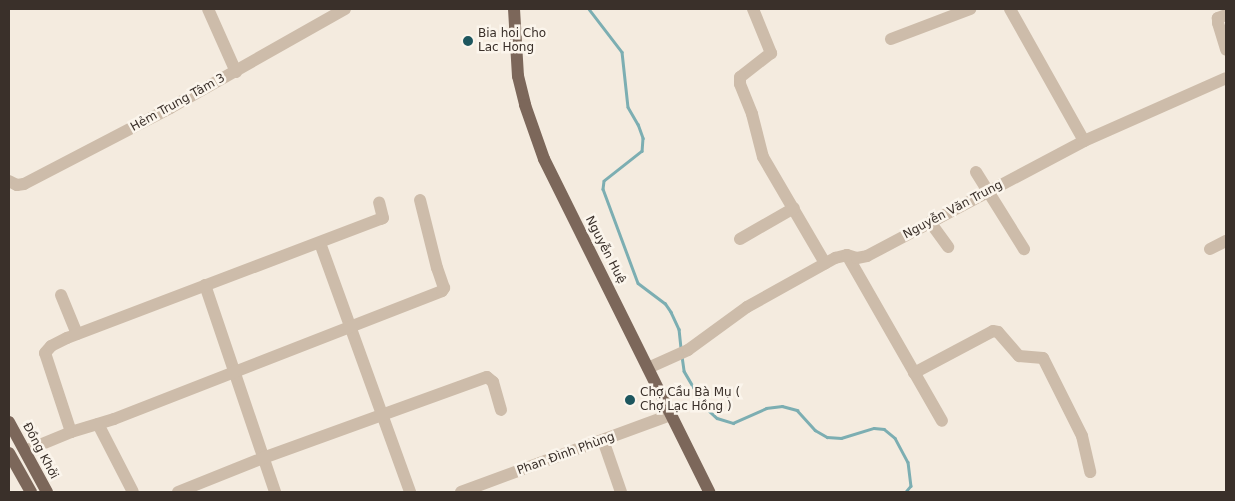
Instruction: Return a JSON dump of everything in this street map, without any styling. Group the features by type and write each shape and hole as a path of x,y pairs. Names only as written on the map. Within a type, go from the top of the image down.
{"main road":[{"name":"Nguyễn Huệ","path":"514,9 518,76 536,139 670,415 710,492"},
{"name":"Đồng Khởi","path":"9,422 47,492"},
{"path":"9,453 13,470 31,492"}],"street":[{"path":"208,9 236,72"},
{"name":"Hẻm Trung Tâm 3","path":"9,181 16,185 24,184 236,72 345,9"},
{"path":"753,9 771,53 740,77 740,84 747,100 763,157 825,264"},
{"path":"890,39 970,9"},
{"path":"1010,9 1084,140"},
{"path":"1219,14 1226,50"},
{"name":"Nguyễn Văn Trung","path":"648,368 688,350 747,307 825,264 847,255 864,257 1084,140 1226,78"},
{"path":"976,172 1024,249"},
{"path":"25,451 71,432 114,419 235,370 444,290 420,200"},
{"path":"71,432 45,353 51,346 77,334 205,285 381,220 379,202"},
{"path":"740,239 794,208"},
{"path":"930,222 948,247"},
{"path":"1210,249 1226,241"},
{"path":"320,243 348,327 410,492"},
{"path":"847,255 942,421"},
{"path":"205,285 275,492"},
{"path":"61,295 77,334"},
{"path":"914,373 993,331 998,332 1019,356 1043,358 1082,436 1090,472"},
{"path":"178,492 263,458 487,377 493,382 501,410"},
{"name":"Phan Đình Phùng","path":"461,492 670,415"},
{"path":"98,424 133,492"},
{"path":"603,440 620,492"}],"waterway":[{"path":"589,9 622,52 628,107 638,124 643,138 642,151 604,181 603,189 638,283 665,303 671,312 679,329 681,348"},
{"path":"682,356 684,371 705,407 717,418 733,423 766,408 782,406 797,410 815,430 827,437 841,438 874,428 884,429 895,438 908,462 911,486 906,492"}],"place":[{"name":"Bia hoi Cho Lac Hong","path":"468,41"},
{"name":"Chợ Cầu Bà Mụ ( Chợ Lạc Hồng )","path":"630,400"}]}
